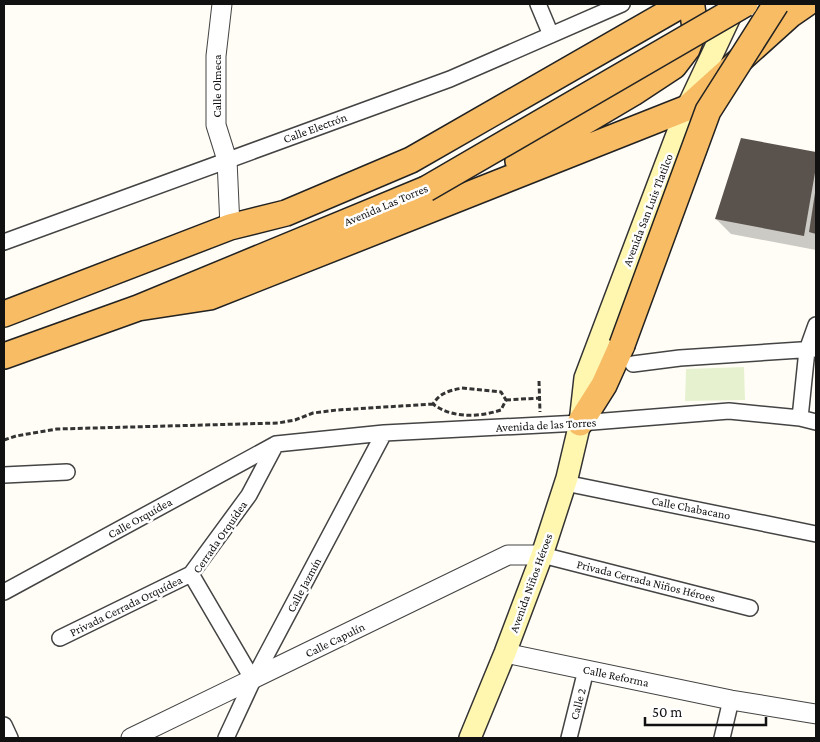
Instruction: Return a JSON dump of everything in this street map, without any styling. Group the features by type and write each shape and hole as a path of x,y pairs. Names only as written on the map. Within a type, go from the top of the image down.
{"highway":[{"path":"4,314 230,227 286,213 411,160 683,4"},
{"path":"449,202 633,93 674,66 687,49 695,28 690,4"},
{"name":"Avenida Las Torres","path":"4,356 138,308 426,189 745,4"},
{"path":"580,423 604,385 628,354 708,111 776,4"},
{"path":"138,308 210,297 687,108 790,15 806,4"},
{"path":"633,93 659,93 676,97 687,108"}],"main road":[{"name":"Avenida San Luis Tlatilco","path":"580,423 586,378 687,108 736,4"},
{"name":"Avenida Niños Héroes","path":"467,738 505,654 542,555 565,483 580,423"}],"street":[{"name":"Calle Olmeca","path":"222,4 216,56 216,125 227,160 230,227"},
{"path":"538,4 552,35"},
{"name":"Calle Electrón","path":"4,242 450,79 622,4"},
{"path":"800,418 816,325"},
{"path":"628,354 680,358 812,349"},
{"name":"Avenida de las Torres","path":"276,444 384,433 580,423 729,411 800,418 816,422"},
{"name":"Calle Jazmín","path":"226,738 253,680 384,433"},
{"name":"Cerrada Orquídea","path":"253,680 191,574 250,495 276,444"},
{"name":"Calle Orquídea","path":"4,592 276,444"},
{"path":"4,475 68,472"},
{"name":"Calle Chabacano","path":"565,483 816,534"},
{"name":"Calle Capulín","path":"131,738 508,555 542,555"},
{"name":"Privada Cerrada Niños Héroes","path":"542,555 750,608"},
{"name":"Privada Cerrada Orquídea","path":"60,638 191,574"},
{"name":"Calle Reforma","path":"505,654 731,700 816,714"},
{"name":"Calle 2","path":"569,738 586,670"},
{"path":"722,738 731,700"},
{"path":"4,725 10,738"}],"path":[{"path":"539,381 541,425"},
{"path":"433,404 440,395 462,388 501,392 506,400"},
{"path":"506,400 540,398"},
{"path":"4,440 24,434 57,429 278,423 295,420 313,413 337,410 433,404 448,413 470,416 501,410 506,400"}],"green space":[{"path":"744,367 745,400 685,401 686,369"}],"building":[{"path":"741,138 816,152 816,167 804,236 715,219"},
{"path":"816,193 816,234 809,232"}]}
